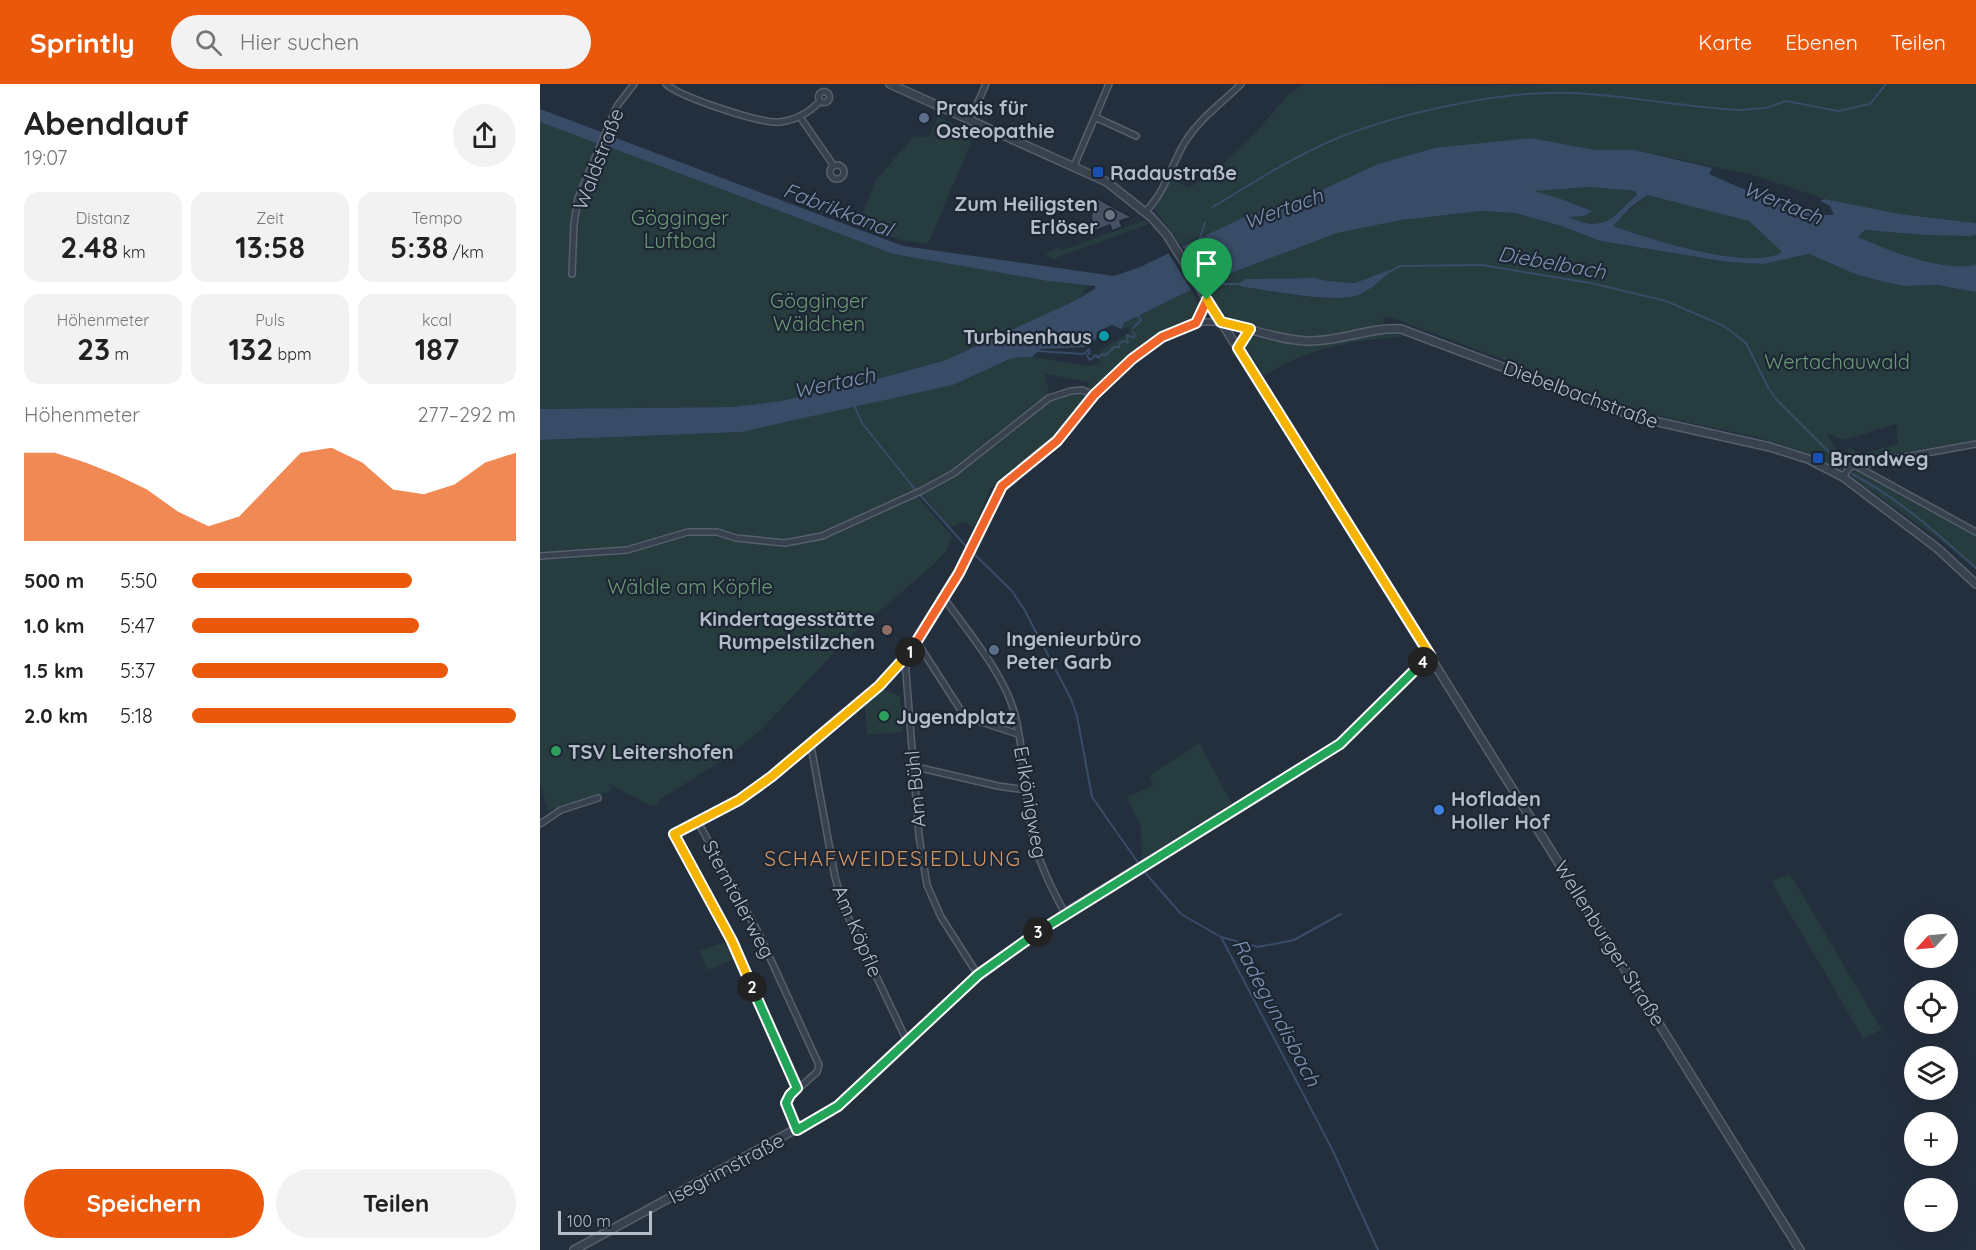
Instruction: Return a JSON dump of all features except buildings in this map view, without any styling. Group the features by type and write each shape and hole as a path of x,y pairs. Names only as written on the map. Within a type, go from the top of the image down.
{"street":[{"name":"Waldstraße","path":"572,274 576,207 621,99 634,84"},
{"path":"666,84 671,89 765,122 779,123 800,117 820,101"},
{"name":"Wellenburger Straße","path":"890,84 1112,185 1146,212 1172,243 1800,1250"},
{"path":"970,120 986,84"},
{"path":"1074,166 1109,84"},
{"path":"1146,212 1156,201 1193,130 1240,84"},
{"path":"800,117 834,166"},
{"path":"1095,117 1136,136"},
{"path":"1196,323 1207,300"},
{"path":"797,1130 786,1103 797,1088 732,941 674,834 739,800 811,746 905,660 969,554 1002,486 1057,441 1094,395 1132,359 1162,337 1196,323 1221,322"},
{"name":"Diebelbachstraße","path":"1221,322 1308,341 1368,330 1401,329 1636,417 1770,447 1808,459 1843,477 1937,548 1976,584"},
{"path":"1238,348 1250,329"},
{"path":"540,556 627,550 688,532 717,532 736,538 785,543 822,537 919,492 954,473 1049,398 1082,390 1094,395"},
{"path":"1843,477 1850,467 1976,444"},
{"path":"1855,466 1976,532"},
{"name":"Erlkönigweg","path":"944,598 1000,680 1015,715 1036,850 1065,913"},
{"path":"917,642 960,710 968,717 1018,734"},
{"name":"Isegrimstraße","path":"577,1249 771,1145 838,1106 978,975 1065,913 1340,744 1430,655"},
{"name":"Am Bühl","path":"905,660 912,766 922,856 932,901 978,975"},
{"name":"Am Köpfle","path":"811,746 835,877 843,906 908,1041"},
{"path":"912,766 998,786 1026,790"},
{"path":"540,824 561,810 598,798"},
{"name":"Sterntalerweg","path":"698,822 759,934 819,1065 817,1072 797,1088"}],"green space":[{"path":"1304,84 1976,84 1976,223 1900,214 1824,199 1753,175 1635,150 1596,150 1531,138 1313,194 1246,216 1183,247 1154,209 1171,178 1189,188 1217,170 1258,130 1287,96"},
{"path":"938,117 975,133 928,244 901,240 858,225 875,181 914,136 928,138"},
{"name":"Gögginger Wäldchen","path":"540,122 599,144 577,197 568,273 573,273 578,198 604,145 893,254 1048,281 1089,285 1083,291 1084,294 1070,303 946,360 781,401 733,407 540,409"},
{"path":"1591,187 1635,191 1637,195 1630,199 1611,219 1589,223 1566,217 1591,210 1531,191"},
{"path":"1647,195 1749,221 1783,252 1768,257 1724,256 1673,245 1612,225"},
{"name":"Wertachauwald","path":"1482,211 1515,213 1561,226 1600,241 1728,262 1763,264 1809,254 1855,274 1880,281 1905,286 1937,285 1976,292 1976,440 1856,461 1846,449 1850,448 1860,454 1898,444 1896,424 1845,440 1827,434 1846,465 1842,470 1795,449 1760,438 1646,413 1395,319 1383,317 1384,325 1333,335 1298,337 1228,318 1211,297 1213,289 1207,282 1337,233 1401,220","holes":["1389,271 1365,291 1344,298 1300,296 1242,287 1238,284 1245,279 1315,278 1355,283"]},
{"path":"1145,220 1149,224 1053,259 1045,254 1057,248 1063,250"},
{"path":"1865,230 1925,235 1976,235 1976,265 1948,266 1916,259 1858,238"},
{"name":"Wäldle am Köpfle","path":"1191,290 1202,309 1198,315 1150,341 1094,391 1087,388 1090,382 1045,374 1050,398 1076,392 1090,398 1055,438 990,489 974,528 964,522 950,527 915,488 916,495 952,536 946,551 933,565 847,639 760,731 727,757 658,801 659,804 653,807 609,784 612,791 548,811 540,784 540,440 741,432 953,385 1012,358 1032,357 1088,366 1096,365 1101,361 1091,353 1099,355 1101,350 1130,332 1129,327 1121,329 1121,325"},
{"path":"1386,333 1398,334 1401,337 1330,348 1296,359 1264,376 1245,345 1248,339 1256,337 1302,346"},
{"path":"1861,470 1976,534 1976,570 1944,543 1851,476 1855,471"},
{"name":"Jugendplatz","path":"879,688 900,696 903,732 867,735 865,701"},
{"path":"1199,743 1232,803 1142,859 1141,827 1127,797 1153,785 1150,775"},
{"path":"1790,874 1882,1030 1863,1038 1771,881"},
{"path":"730,941 738,957 708,970 699,950"}],"water":[{"path":"540,109 604,133 599,144 540,122"},
{"name":"Wertach","path":"608,135 903,246 1114,276 1140,267 1246,216 1313,194 1378,164 1435,148 1531,138 1596,150 1635,150 1712,168 1709,174 1789,207 1805,211 1834,215 1830,206 1820,201 1824,199 1900,214 1976,223 1976,235 1971,236 1865,230 1858,237 1900,254 1932,263 1948,266 1976,265 1976,292 1937,285 1905,286 1880,281 1855,274 1809,254 1763,264 1728,262 1600,241 1561,226 1515,213 1482,211 1401,220 1337,233 1207,282 1124,323 1121,329 1112,325 1097,332 1096,339 1085,347 1040,349 1032,357 1012,358 953,385 741,432 540,440 540,409 733,407 781,401 946,360 1070,303 1095,289 1095,286 1048,281 893,254 604,145","holes":["1591,187 1635,191 1637,195 1613,217 1595,224 1568,217 1584,216 1592,211 1534,191","1647,195 1749,221 1782,252 1767,257 1724,256 1673,245 1613,226 1631,207"]},
{"path":"1389,270 1390,272 1369,289 1355,296 1344,298 1299,295 1242,287 1238,284 1245,279 1315,278 1355,283"}],"pier":[{"path":"1181,244 1207,286 1193,293 1167,251"}],"waterway":[{"path":"1213,207 1295,158 1324,144 1380,123 1445,106 1511,96 1571,93 1739,110 1766,108 1786,101 1838,111 1870,104 1886,84"},
{"path":"1199,240 1205,223"},
{"name":"Diebelbach","path":"1389,272 1400,266 1482,265 1591,283 1666,301 1724,326 1746,343 1776,399 1844,467"},
{"name":"Diebelbach","path":"1211,280 1217,284 1240,284"},
{"path":"1133,328 1141,320 1137,315"},
{"path":"1037,351 1084,354 1089,349 1087,356 1090,360 1096,355 1098,358 1102,354 1106,355 1124,341 1128,343 1127,335 1134,338 1133,332"},
{"name":"Radegundisbach","path":"855,407 862,423 914,488 963,543 1012,591 1024,609 1071,699 1077,716 1092,797 1139,864"},
{"name":"Diebelbach","path":"1852,474 1901,505 1976,568"},
{"name":"Radegundisbach","path":"1142,869 1181,914 1221,937 1332,1149 1378,1250"},
{"path":"1221,937 1258,947 1294,940 1341,914"}],"place":[{"name":"Praxis für Osteopathie","path":"924,118"},
{"name":"Radaustraße","path":"1098,172"},
{"name":"Zum Heiligsten Erlöser","path":"1110,215"},
{"name":"Turbinenhaus","path":"1104,336"},
{"name":"Brandweg","path":"1818,458"},
{"name":"Kindertagesstätte Rumpelstilzchen","path":"887,630"},
{"name":"Ingenieurbüro Peter Garb","path":"994,650"},
{"name":"Jugendplatz","path":"884,716"},
{"name":"TSV Leitershofen","path":"556,751"},
{"name":"Hofladen Holler Hof","path":"1439,810"}],"district":[{"name":"SCHAFWEIDESIEDLUNG","path":"893,858"}],"route":[{"path":"1207,300 1221,322 1250,329 1238,348 1430,655 1340,744 1065,913 1030,937 978,975 838,1106 797,1130 786,1103 797,1088 732,941 674,834 752,791 811,746 905,660 959,573 1002,486 1057,441 1094,395 1132,359 1162,337 1196,323 1207,300"}],"water label":[{"name":"Fabrikkanal","path":"838,209"}],"park label":[{"name":"Gögginger Luftbad","path":"680,228"}]}
